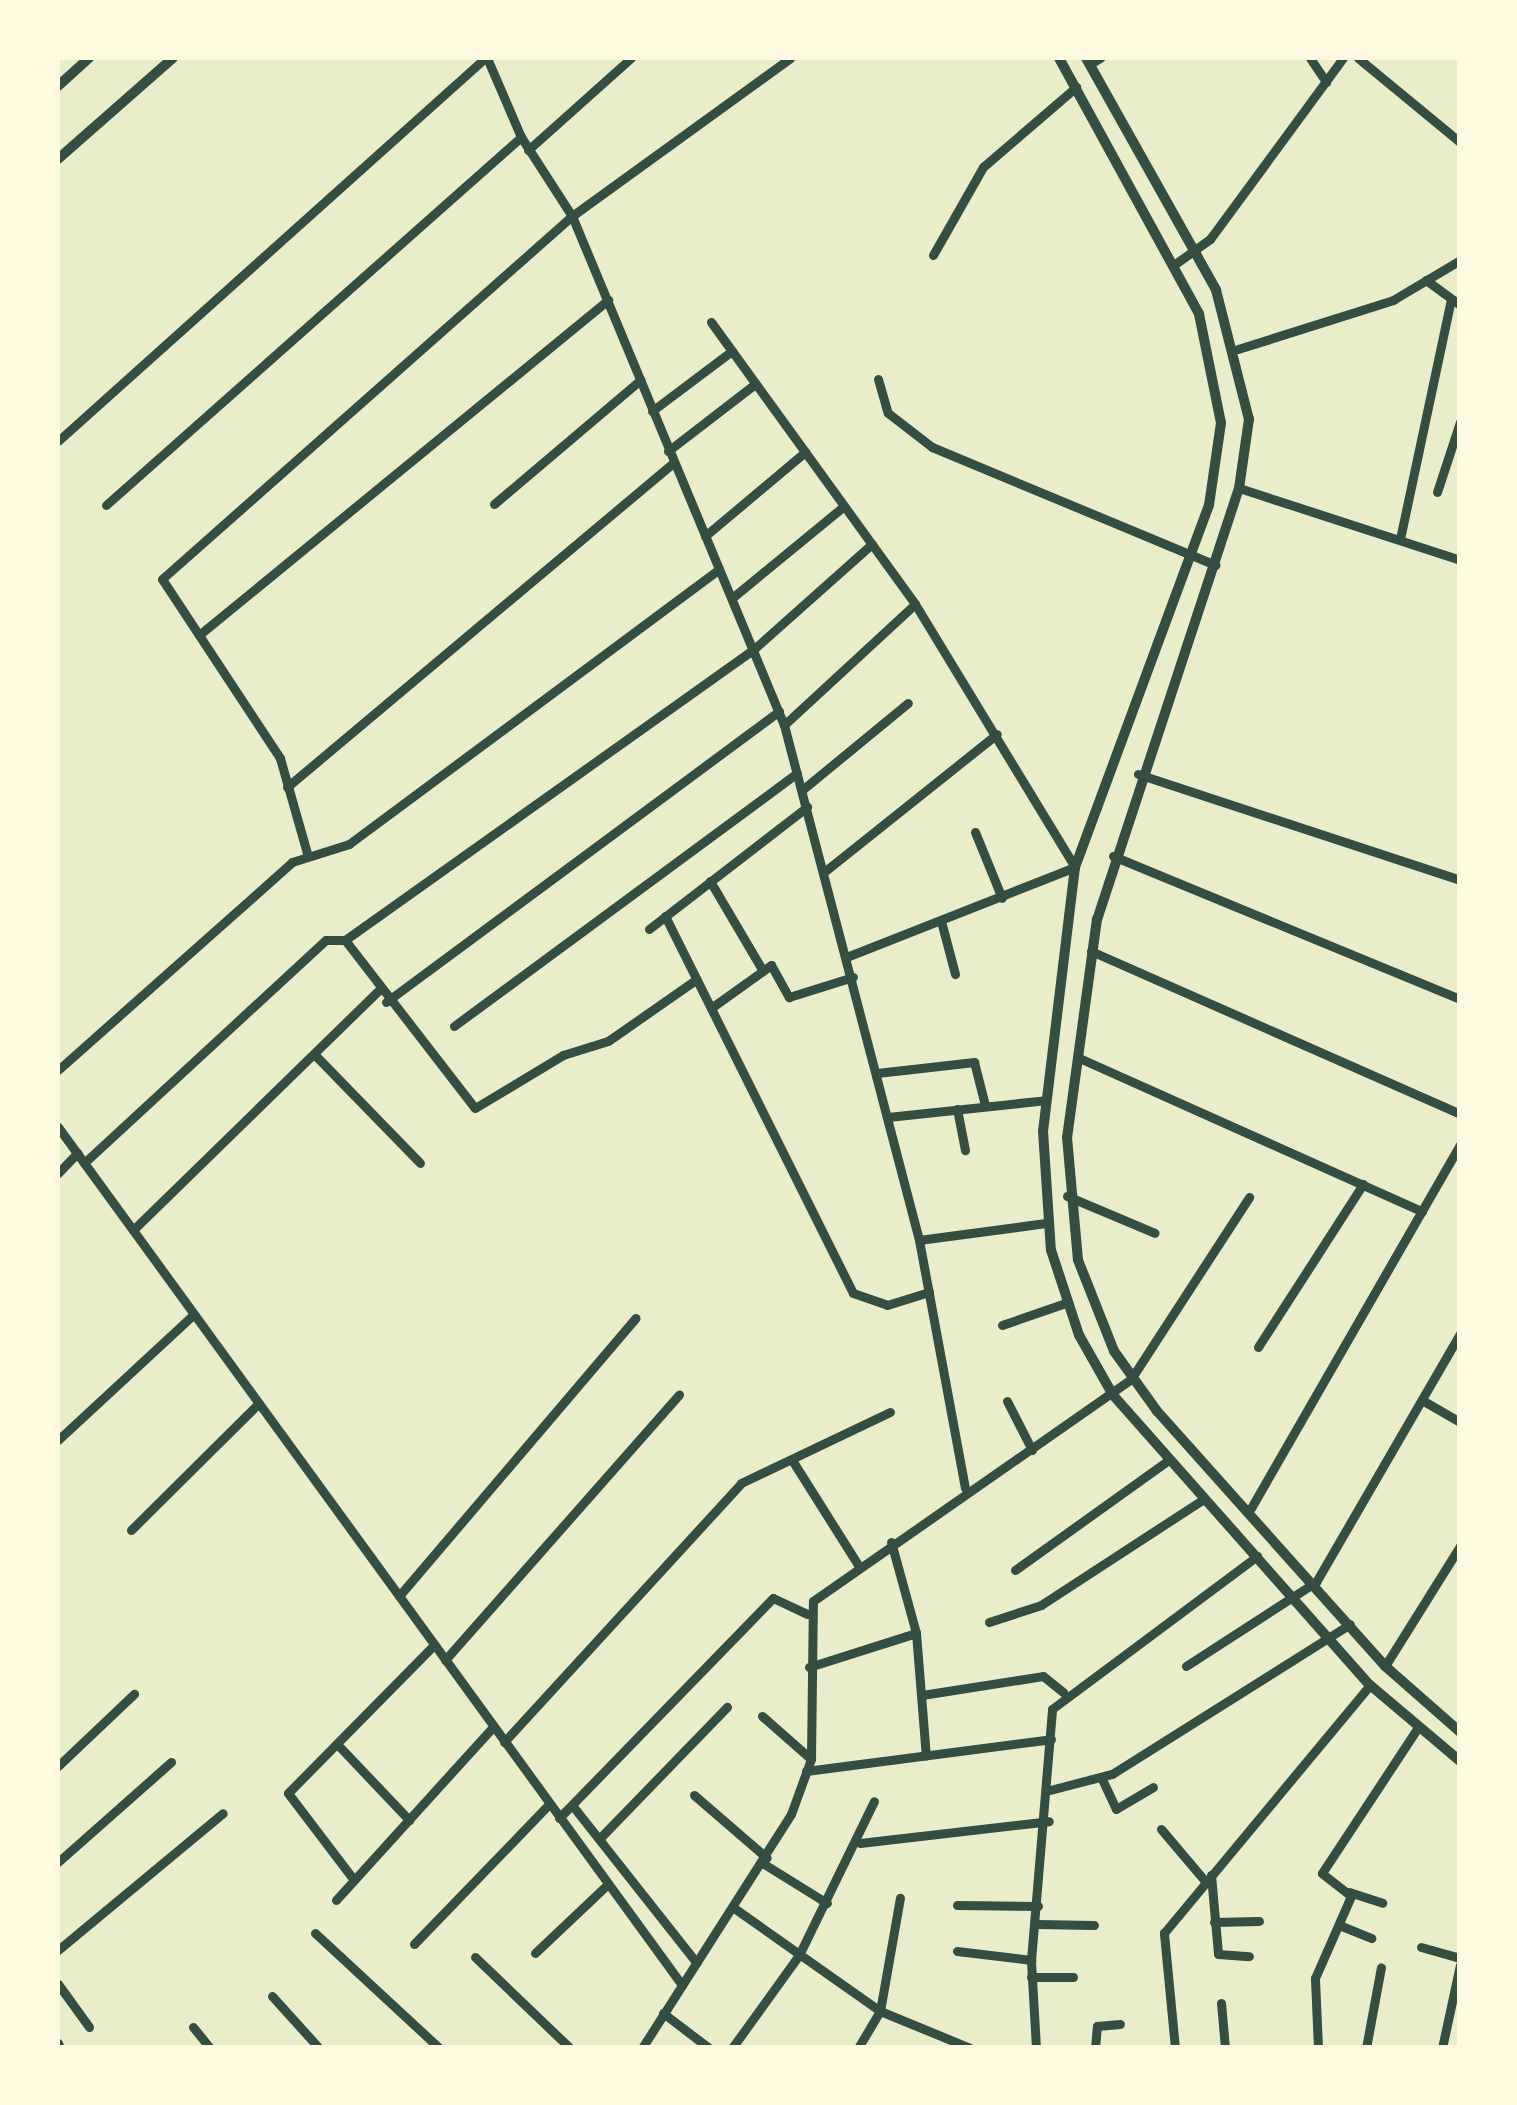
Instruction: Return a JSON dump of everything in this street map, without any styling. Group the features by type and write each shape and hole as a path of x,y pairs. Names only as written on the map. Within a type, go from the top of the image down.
{"street":[{"path":"58,86 89,58"},
{"path":"58,159 173,58"},
{"path":"58,442 486,58 528,150 572,216 784,725 920,1240 966,1488"},
{"path":"528,150 631,58"},
{"path":"308,853 280,758 162,579 572,216 790,58"},
{"path":"1059,58 1175,264 1209,340 1221,423 1210,505 1076,866 1046,1100 1046,1223 1066,1303 1113,1396 1370,1685 1417,1729 1460,1761"},
{"path":"1310,58 1326,82"},
{"path":"1175,264 1196,253 1343,58"},
{"path":"1358,58 1460,142"},
{"path":"1092,60 1196,253 1238,349 1250,418 1239,488 1215,565 1138,774 1113,856 1091,952 1076,1057 1067,1196 1087,1292 1132,1379 1251,1508 1385,1666 1460,1732"},
{"path":"933,255 982,167 1076,87"},
{"path":"106,506 521,137"},
{"path":"1238,349 1356,314 1460,260"},
{"path":"1400,539 1455,302 1426,280"},
{"path":"199,635 608,300"},
{"path":"711,322 915,604 1076,866"},
{"path":"652,411 732,352"},
{"path":"878,379 888,413 932,446 1215,565"},
{"path":"494,504 640,380"},
{"path":"668,451 755,384"},
{"path":"1438,492 1460,422"},
{"path":"705,536 805,452"},
{"path":"287,787 673,463"},
{"path":"1239,488 1460,560"},
{"path":"732,598 844,506"},
{"path":"84,1163 326,940 346,940 754,649 872,544"},
{"path":"58,1070 308,853 349,844 719,569"},
{"path":"784,725 915,604"},
{"path":"802,790 908,703"},
{"path":"386,1002 779,711"},
{"path":"824,872 997,734"},
{"path":"454,1026 798,773"},
{"path":"1138,774 1460,880"},
{"path":"649,928 806,807"},
{"path":"975,832 1002,898"},
{"path":"1113,856 1460,999"},
{"path":"847,957 1076,866"},
{"path":"710,881 763,971"},
{"path":"665,916 853,1293 887,1305 929,1292"},
{"path":"942,921 955,974"},
{"path":"346,940 386,1002 475,1108 562,1055 608,1041 696,979"},
{"path":"1091,952 1460,1114"},
{"path":"711,1008 776,965 795,998 853,977"},
{"path":"133,1230 379,990"},
{"path":"314,1054 420,1163"},
{"path":"1076,1057 1422,1211"},
{"path":"877,1072 974,1062 985,1105"},
{"path":"888,1117 1046,1100"},
{"path":"956,1109 965,1150"},
{"path":"58,1127 682,1985"},
{"path":"1251,1508 1460,1144"},
{"path":"58,1173 77,1153"},
{"path":"1258,1347 1362,1184"},
{"path":"1067,1196 1155,1233"},
{"path":"642,2048 766,1861 811,1759 807,1614 858,1565 966,1488 1113,1396 1132,1379 1250,1197"},
{"path":"920,1240 1046,1223"},
{"path":"1002,1325 1066,1303"},
{"path":"58,1440 194,1314"},
{"path":"398,1596 636,1318"},
{"path":"1186,1666 1316,1582 1460,1334"},
{"path":"445,1660 679,1395"},
{"path":"1422,1400 1460,1422"},
{"path":"1006,1401 1032,1450"},
{"path":"131,1530 259,1402"},
{"path":"504,1742 741,1483 890,1412"},
{"path":"792,1460 858,1565"},
{"path":"1015,1570 1167,1461"},
{"path":"989,1622 1041,1605 1202,1500"},
{"path":"891,1542 916,1633 926,1756"},
{"path":"1385,1666 1460,1546"},
{"path":"1036,2048 1031,1960 1049,1822 1052,1709 1064,1692 1257,1556"},
{"path":"559,1818 773,1598 807,1614"},
{"path":"1050,1790 1102,1779 1350,1624"},
{"path":"809,1667 916,1633"},
{"path":"354,1880 288,1794 434,1645"},
{"path":"922,1695 1042,1676 1064,1692"},
{"path":"1175,2048 1164,1933 1370,1685"},
{"path":"58,1766 134,1694"},
{"path":"599,1839 726,1707"},
{"path":"762,1716 811,1759"},
{"path":"336,1900 494,1727"},
{"path":"1382,1903 1349,1892 1322,1873 1417,1729"},
{"path":"806,1771 1051,1739"},
{"path":"336,1744 409,1820"},
{"path":"58,1862 171,1762"},
{"path":"1102,1779 1116,1810 1153,1787"},
{"path":"694,1795 766,1861 827,1903"},
{"path":"732,2048 799,1955 860,1843 874,1801"},
{"path":"414,1944 549,1804"},
{"path":"572,1805 697,1962"},
{"path":"58,1950 223,1812"},
{"path":"860,1843 1049,1822"},
{"path":"1161,1829 1208,1878 1218,1954 1250,1956"},
{"path":"616,1895 632,1880"},
{"path":"535,1954 608,1884"},
{"path":"1318,2048 1315,1978 1340,1925 1349,1892"},
{"path":"858,2048 880,2012 900,1898"},
{"path":"957,1905 1038,1906"},
{"path":"734,1908 880,2012 970,2048"},
{"path":"1214,1922 1258,1921"},
{"path":"1036,1924 1094,1925"},
{"path":"1340,1925 1372,1938"},
{"path":"316,1933 439,2048"},
{"path":"1420,1947 1460,1961 1442,2048"},
{"path":"957,1951 1031,1960"},
{"path":"475,1957 570,2048"},
{"path":"1366,2048 1381,1967"},
{"path":"1032,1977 1073,1976"},
{"path":"58,1984 89,2028"},
{"path":"272,1996 319,2048"},
{"path":"1221,2003 1225,2048"},
{"path":"1448,2010 1460,2015"},
{"path":"663,2014 710,2048"},
{"path":"1095,2048 1097,2026 1120,2024"},
{"path":"193,2027 210,2048"}]}
